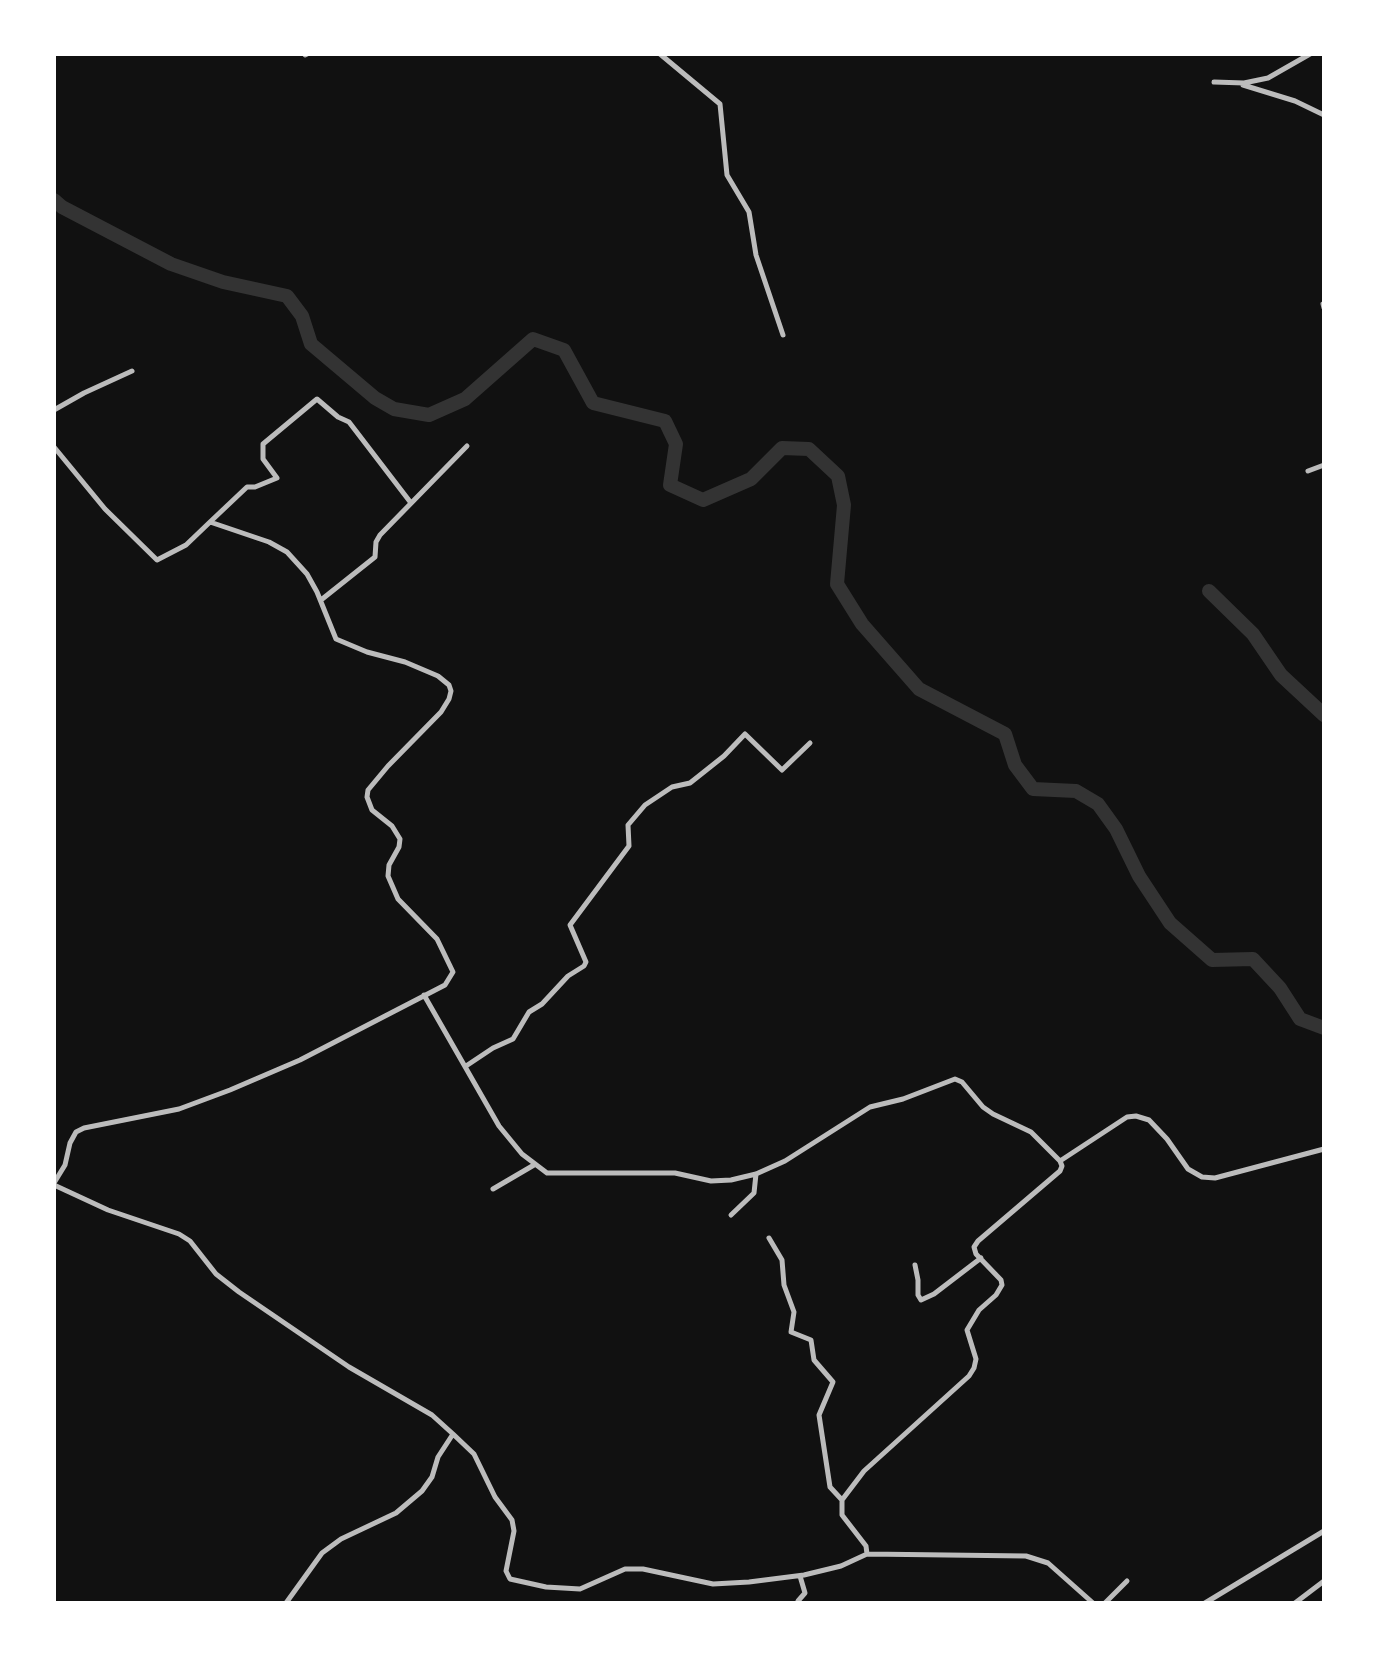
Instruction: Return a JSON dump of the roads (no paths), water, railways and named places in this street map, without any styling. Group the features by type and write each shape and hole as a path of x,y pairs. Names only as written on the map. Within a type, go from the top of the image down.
{"street":[{"path":"660,54 720,104 727,175 749,212 756,255 783,335"},
{"path":"1232,83 1268,78 1310,54"},
{"path":"1214,82 1258,88 1324,115"},
{"path":"54,410 132,371"},
{"path":"54,447 105,509 157,560 186,545 247,487 277,478 263,459 263,444 317,399 349,422 411,503"},
{"path":"321,600 375,557 377,539 467,446"},
{"path":"1308,471 1324,465"},
{"path":"210,522 269,542 287,552 307,574 336,639 367,652 405,662 438,676 449,685 451,691 441,712 388,766 368,790 367,797 372,810 392,826 400,839 388,876 398,899 437,939 452,969 452,976 445,985 300,1060 230,1090 179,1109 76,1132 65,1165 55,1182 108,1210 179,1234 216,1274 239,1292 349,1367 432,1415 474,1454 495,1497 512,1520 514,1531 506,1571 514,1580 546,1587 580,1589 593,1586 610,1574 625,1569 643,1569 713,1584 800,1576 841,1566 867,1554 1026,1556 1048,1563 1093,1603"},
{"path":"466,1066 513,1039 529,1012 542,1004 570,974 584,966 586,962 570,925 629,846 628,825 645,805 672,787 690,783 746,734 781,770 810,743"},
{"path":"424,995 499,1126 534,1165 547,1173 675,1173 711,1181 756,1174 810,1147 870,1107 926,1092 950,1079 959,1080 993,1114 1031,1132 1060,1161 1060,1171 978,1241 974,1252 1001,1280 1002,1285 979,1310 967,1330 976,1359 969,1376 864,1471 842,1500 842,1515 866,1546 867,1554"},
{"path":"1060,1161 1127,1117 1136,1116 1149,1120 1188,1169 1202,1177 1215,1178 1324,1149"},
{"path":"493,1189 534,1165"},
{"path":"731,1215 755,1193 756,1174"},
{"path":"769,1238 782,1260 784,1285 794,1312 791,1332 811,1340 814,1360 833,1382 819,1415 830,1487 842,1500"},
{"path":"915,1265 918,1298 921,1300 930,1297 981,1258"},
{"path":"286,1603 322,1553 341,1539 396,1513 422,1491 453,1434"},
{"path":"1205,1603 1324,1531"},
{"path":"798,1601 805,1593 800,1576"},
{"path":"1105,1603 1127,1581"},
{"path":"1295,1603 1324,1581"}],"waterway":[{"path":"54,200 171,264 223,282 287,296 302,316 311,344 375,398 394,409 429,415 465,399 533,339 564,350 593,403 665,421 676,444 670,485 703,500 751,479 782,448 809,449 838,476 844,505 837,584 862,624 919,689 1005,734 1015,765 1033,789 1076,791 1098,804 1116,829 1139,876 1170,923 1212,960 1253,959 1280,988 1300,1019 1324,1028"},
{"path":"1209,591 1253,634 1281,675 1324,715"}]}
